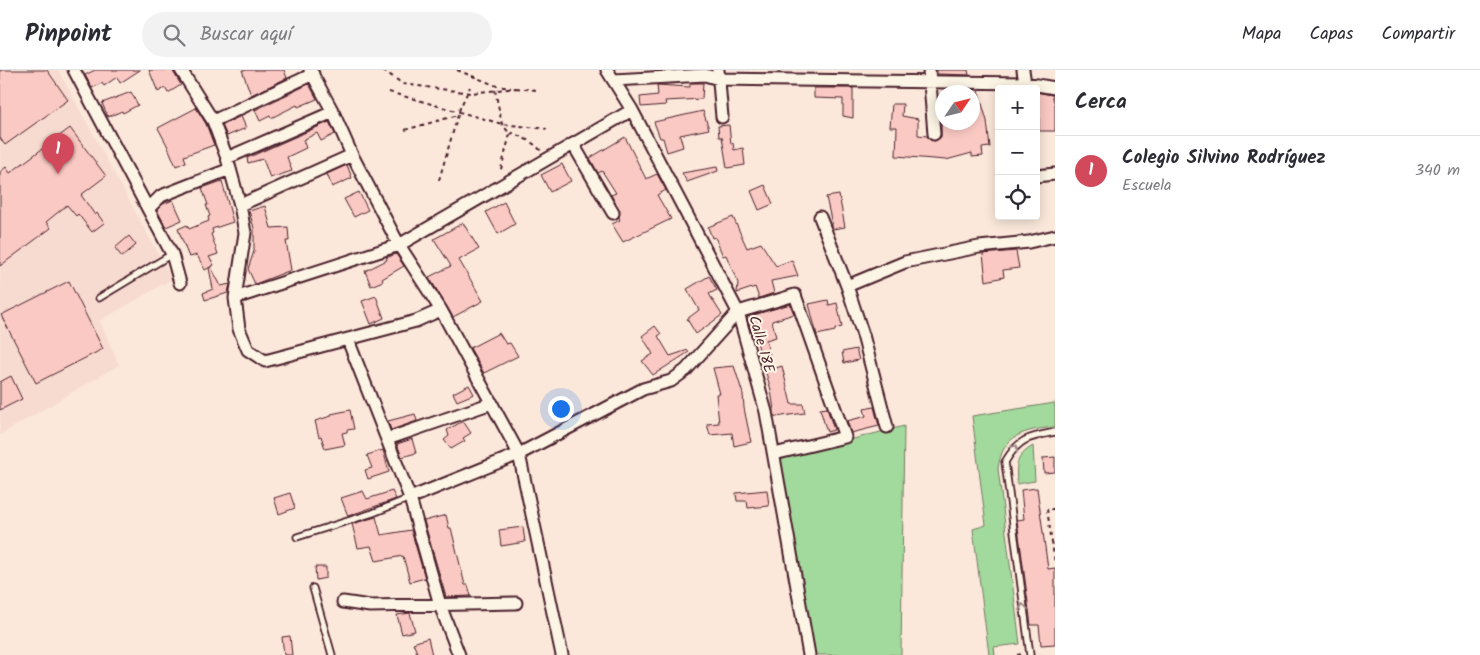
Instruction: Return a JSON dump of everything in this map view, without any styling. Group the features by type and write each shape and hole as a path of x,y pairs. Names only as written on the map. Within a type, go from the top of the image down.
{"street":[{"path":"74,70 172,254 180,283"},
{"path":"181,70 213,121 229,163 240,205 245,232 235,298 239,329 248,350 265,361 416,321 441,310"},
{"name":"Calle 18E","path":"607,70 632,110 738,312 766,412 809,655"},
{"path":"1023,70 1025,83"},
{"path":"213,121 312,72 333,112 352,155 399,245 441,310 519,454 562,655"},
{"path":"614,80 667,74 929,76 1025,83 1055,88"},
{"path":"719,75 722,117"},
{"path":"929,76 934,134"},
{"path":"235,298 399,245 632,110"},
{"path":"148,209 161,196 333,112"},
{"path":"573,144 613,213"},
{"path":"240,205 352,155"},
{"path":"1040,176 1055,174"},
{"path":"820,216 847,286 863,335 887,427"},
{"path":"847,286 905,262 979,246 1029,242 1055,236"},
{"path":"410,498 519,454 643,389 671,381 686,370 738,312 795,295 845,436 774,454"},
{"path":"348,340 410,498 440,604 459,655"},
{"path":"387,440 492,403"},
{"path":"343,602 370,606 516,603"}],"lane":[{"path":"99,298 172,254"},
{"path":"1030,655 1006,480 1006,462 1019,443 1028,438 1055,432"},
{"path":"297,537 373,513 410,498"},
{"path":"313,588 332,655"}],"path":[{"path":"383,70 403,84 467,92 516,88"},
{"path":"457,70 497,86 536,90"},
{"path":"439,180 458,114 470,87"},
{"path":"496,90 502,124 510,134 513,133 536,145 547,159"},
{"path":"389,92 458,114 502,124 547,129"},
{"path":"405,130 458,114"},
{"path":"500,186 500,175 510,134"},
{"path":"1055,509 1047,509 1055,563"}],"shaded area":[{"path":"0,70 58,70 172,279 100,321 119,365 0,435"}],"green space":[{"path":"1055,403 1055,427 1025,432 1017,436 1004,448 1000,457 998,469 1020,644 994,647 995,655 989,655 973,529 986,525 972,416"},
{"path":"904,426 901,655 812,655 779,458"},
{"path":"1033,446 1035,481 1017,484 1018,462 1023,454"}],"building":[{"path":"0,70 47,70 68,100 5,145 0,138"},
{"path":"95,70 140,70 120,83 117,77 104,86 102,83 92,88 85,75"},
{"path":"149,70 172,70 181,85 168,93 165,88 158,92"},
{"path":"242,70 284,70 287,78 251,95"},
{"path":"937,70 968,70 969,75 937,74"},
{"path":"690,83 703,83 702,99 665,101 666,105 641,107 640,97 658,95 657,85 690,87"},
{"path":"309,84 317,99 298,107 297,105 271,118 270,116 260,121 255,110"},
{"path":"814,88 853,88 853,118 843,116 843,99 814,98"},
{"path":"131,92 138,105 123,113 122,111 108,117 102,103"},
{"path":"1040,93 1052,95 1055,105 1055,131 1040,131"},
{"path":"980,97 987,121 990,147 982,148 983,156 972,157 972,153 946,160 896,156 897,127 890,127 892,104 903,104 902,116 918,119 918,135 927,136 930,140 935,141 941,137 941,130 980,130"},
{"path":"196,108 206,124 214,145 184,156 186,162 176,166 158,128"},
{"path":"703,111 709,129 680,135 683,147 667,152 663,138 660,138 654,122"},
{"path":"241,116 246,128 227,136 222,125"},
{"path":"329,122 335,134 321,141 317,133 303,140 306,148 287,157 292,171 270,178 263,159 248,163 247,158"},
{"path":"729,125 731,144 733,143 734,150 743,148 745,165 727,168 722,137 719,137 718,126"},
{"path":"70,128 106,176 81,195 95,215 97,213 104,223 92,232 78,214 76,216 67,205 46,222 51,228 0,266 0,172 6,167 10,173"},
{"path":"625,137 646,179 657,174 666,190 657,195 671,219 623,242 612,224 620,220 620,210 611,195 616,193 602,171 598,173 590,158"},
{"path":"562,164 571,181 550,192 541,175"},
{"path":"347,165 352,178 332,187 327,174"},
{"path":"717,167 718,171 687,182 682,173"},
{"path":"222,181 233,222 212,229 213,233 211,234 218,254 209,257 214,265 205,270 197,255 190,257 188,255 178,229 187,225 189,229 209,221 208,217 210,216 206,205 208,205 202,188"},
{"path":"765,185 773,204 759,210 751,191"},
{"path":"359,192 368,210 354,217 344,199"},
{"path":"839,195 845,227 833,229 826,197"},
{"path":"173,200 182,220 166,227 157,210 163,204"},
{"path":"504,202 515,224 498,234 486,212"},
{"path":"265,206 271,228 288,227 289,241 286,241 291,270 255,284 248,269 254,251 254,228 249,211"},
{"path":"733,217 747,248 761,243 776,266 792,260 798,276 771,281 774,293 759,298 755,287 737,293 738,283 726,255 723,256 715,237 712,238 708,227"},
{"path":"463,223 479,249 459,260 483,301 453,317 429,277 451,266 434,239"},
{"path":"129,236 136,245 122,257 115,248"},
{"path":"1016,251 1019,268 1003,270 1004,277 986,281 983,254"},
{"path":"396,254 404,266 382,279 383,281 371,286 365,271"},
{"path":"211,267 221,286 230,284 228,293 205,300 203,293 213,289 209,268"},
{"path":"709,276 717,290 709,294 722,315 696,334 687,319 699,310 687,289"},
{"path":"69,281 103,349 36,383 1,315"},
{"path":"376,296 384,318 371,324 362,301"},
{"path":"828,300 829,305 837,303 842,327 835,329 835,331 817,335 809,304"},
{"path":"790,304 794,314 772,321 776,337 766,340 773,369 782,366 791,404 803,404 805,413 775,417 771,390 757,342 755,342 747,317"},
{"path":"655,326 661,334 658,336 670,356 688,350 689,352 653,375 642,361 653,354 642,336"},
{"path":"499,333 506,344 510,343 518,356 484,373 470,348"},
{"path":"856,349 859,360 844,363 842,352"},
{"path":"734,366 743,394 751,442 734,446 732,433 710,435 707,424 719,423 716,394 720,394 713,368"},
{"path":"11,376 22,399 0,410 0,382"},
{"path":"469,385 474,394 457,401 453,393"},
{"path":"874,407 879,426 851,433 847,421 866,416 864,409"},
{"path":"827,408 834,430 827,432 820,409"},
{"path":"350,410 354,429 342,433 345,445 325,449 321,436 319,437 315,421 331,416 331,414"},
{"path":"415,414 417,421 391,430 388,421"},
{"path":"463,421 471,433 463,438 465,441 451,449 444,440 449,436 447,430"},
{"path":"412,439 416,453 402,457 397,444"},
{"path":"383,450 389,472 368,479 365,470 372,468 367,455"},
{"path":"1055,457 1055,472 1044,473 1043,458"},
{"path":"1037,488 1048,569 1055,568 1055,644 1041,645 1039,625 1031,625 1017,520 1024,519 1021,490"},
{"path":"767,490 769,506 748,508 747,501 737,501 736,493"},
{"path":"363,491 367,499 392,491 396,499 348,516 341,498"},
{"path":"290,493 295,508 279,514 274,498"},
{"path":"446,515 465,585 468,585 471,596 446,597 424,521"},
{"path":"376,517 381,535 411,530 425,578 410,582 403,556 376,561 371,546 358,548 352,524"},
{"path":"523,527 525,542 501,546 499,530"},
{"path":"315,567 326,567 326,578 316,580"},
{"path":"410,613 415,631 402,634 397,615"},
{"path":"290,636 292,655 284,655 282,637"},
{"path":"428,638 432,655 418,655 413,643"}],"place":[{"name":"Colegio Silvino Rodríguez","path":"58,174"}]}
